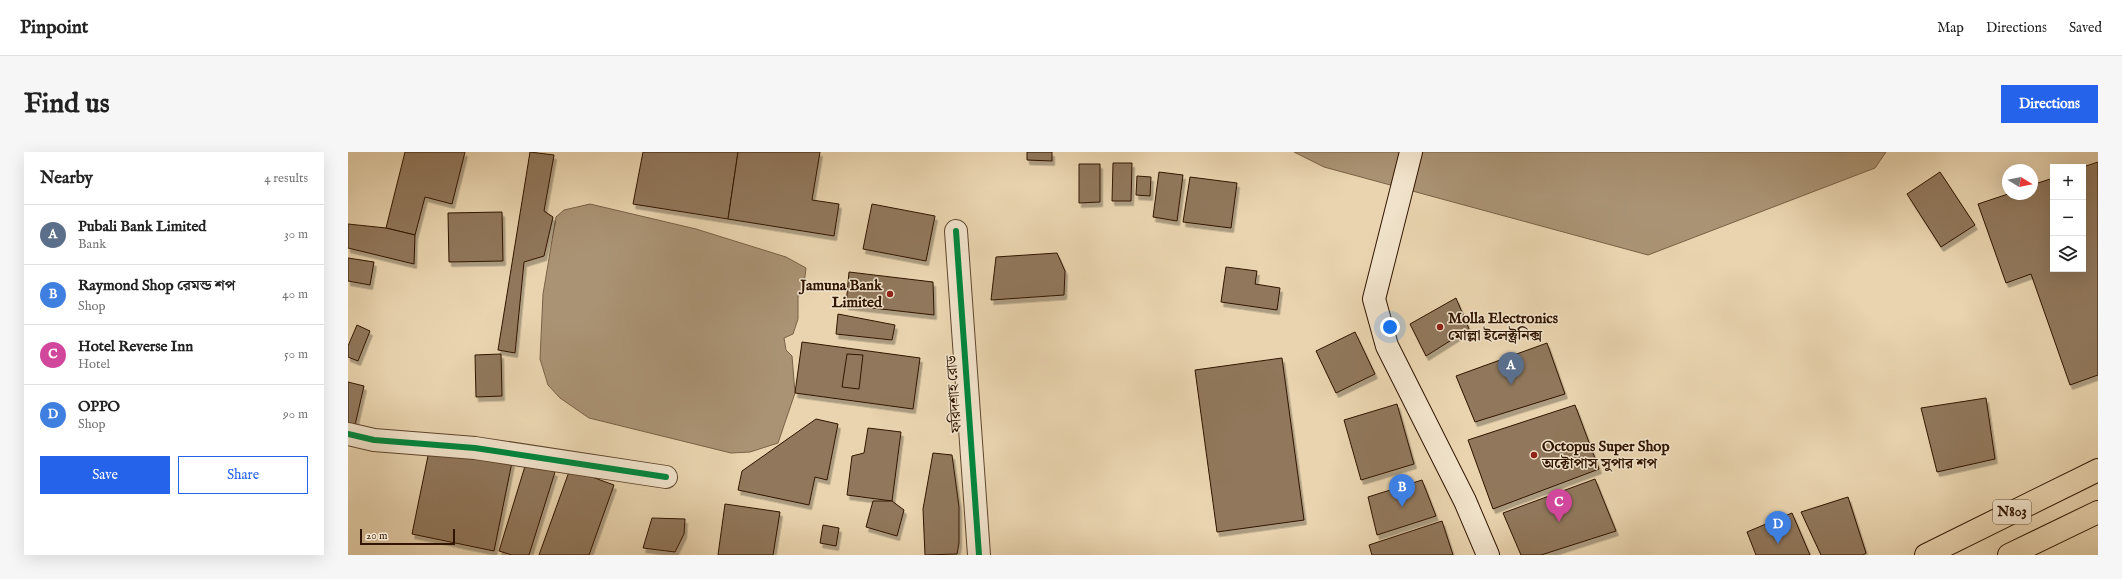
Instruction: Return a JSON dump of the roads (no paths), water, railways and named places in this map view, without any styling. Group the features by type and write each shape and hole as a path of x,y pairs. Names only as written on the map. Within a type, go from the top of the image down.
{"highway":[{"name":"N803","path":"1926,555 2098,470"},
{"name":"N803","path":"2009,555 2098,512"}],"street":[{"path":"1411,152 1374,299 1387,346 1465,501 1488,555"},
{"name":"ফরিদশাহ রোড","path":"956,231 979,555"},
{"path":"348,434 374,440 475,448 666,477"}],"place":[{"name":"Jamuna Bank Limited","path":"890,294"},
{"name":"Molla Electronics মোল্লা ইলেক্ট্রনিক্স","path":"1440,327"},
{"name":"Pubali Bank Limited","path":"1511,385"},
{"name":"Octopus Super Shop অক্টোপাস সুপার শপ","path":"1534,455"},
{"name":"Raymond Shop রেমন্ড শপ","path":"1402,507"},
{"name":"Hotel Reverse Inn","path":"1559,522"},
{"name":"OPPO","path":"1778,544"}]}
